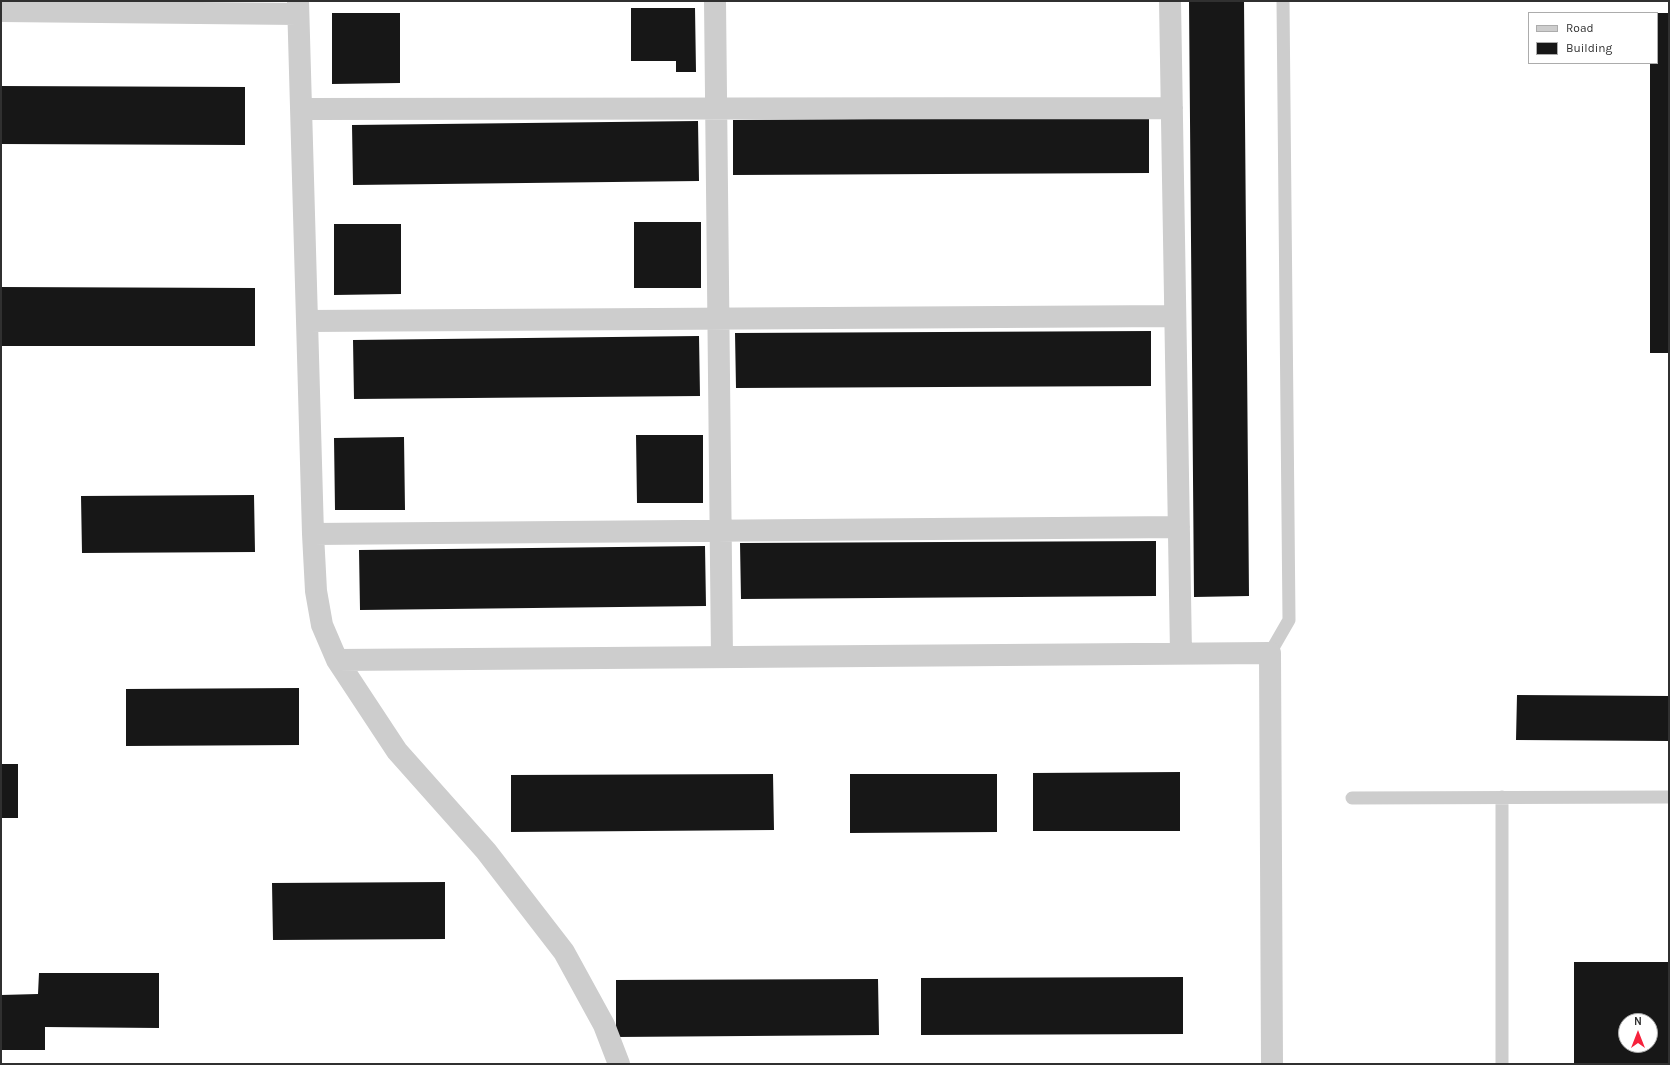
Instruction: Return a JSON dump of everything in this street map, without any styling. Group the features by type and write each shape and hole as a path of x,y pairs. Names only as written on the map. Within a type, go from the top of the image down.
{"street":[{"path":"715,1 722,657"},
{"path":"1170,1 1181,653"},
{"path":"1,11 298,8 313,534 316,591 322,625 337,660 397,751 486,851 564,952 604,1025 619,1064"},
{"path":"301,109 1172,108"},
{"path":"307,321 1175,316"},
{"path":"313,534 1179,527"},
{"path":"337,660 1270,652 1272,1064"}],"lane":[{"path":"1270,652 1289,620 1283,1"},
{"path":"1502,797 1502,1064"},
{"path":"1352,798 1669,797"}],"building":[{"path":"1189,1 1244,1 1249,596 1194,597"},
{"path":"631,8 695,8 696,72 676,72 676,61 631,61"},
{"path":"332,13 400,13 400,83 332,84"},
{"path":"1658,13 1669,13 1669,353 1650,353 1650,64 1658,64"},
{"path":"1,86 245,87 245,145 1,144"},
{"path":"1149,117 1149,173 733,175 733,120"},
{"path":"698,121 699,181 353,185 352,125"},
{"path":"634,222 701,222 701,288 634,288"},
{"path":"334,224 401,224 401,294 334,295"},
{"path":"1,287 255,288 255,346 1,346"},
{"path":"1151,331 1151,386 736,388 735,333"},
{"path":"699,336 700,396 354,399 353,340"},
{"path":"636,435 703,435 703,503 637,503"},
{"path":"404,437 405,510 335,510 334,438"},
{"path":"254,495 255,552 82,553 81,496"},
{"path":"1156,541 1156,596 741,599 740,543"},
{"path":"705,546 706,606 360,610 359,550"},
{"path":"299,688 299,745 126,746 126,689"},
{"path":"1517,695 1669,696 1669,741 1516,740"},
{"path":"1,764 18,764 18,818 1,818"},
{"path":"1180,772 1180,831 1033,831 1033,773"},
{"path":"773,774 774,830 511,832 511,775"},
{"path":"850,774 997,774 997,832 850,833"},
{"path":"445,882 445,939 273,940 272,883"},
{"path":"1574,962 1669,962 1669,1064 1574,1064"},
{"path":"39,973 159,973 159,1028 45,1027 45,1050 1,1050 1,995 38,994"},
{"path":"1183,977 1183,1034 921,1035 921,978"},
{"path":"878,979 879,1035 616,1037 616,980"}]}
